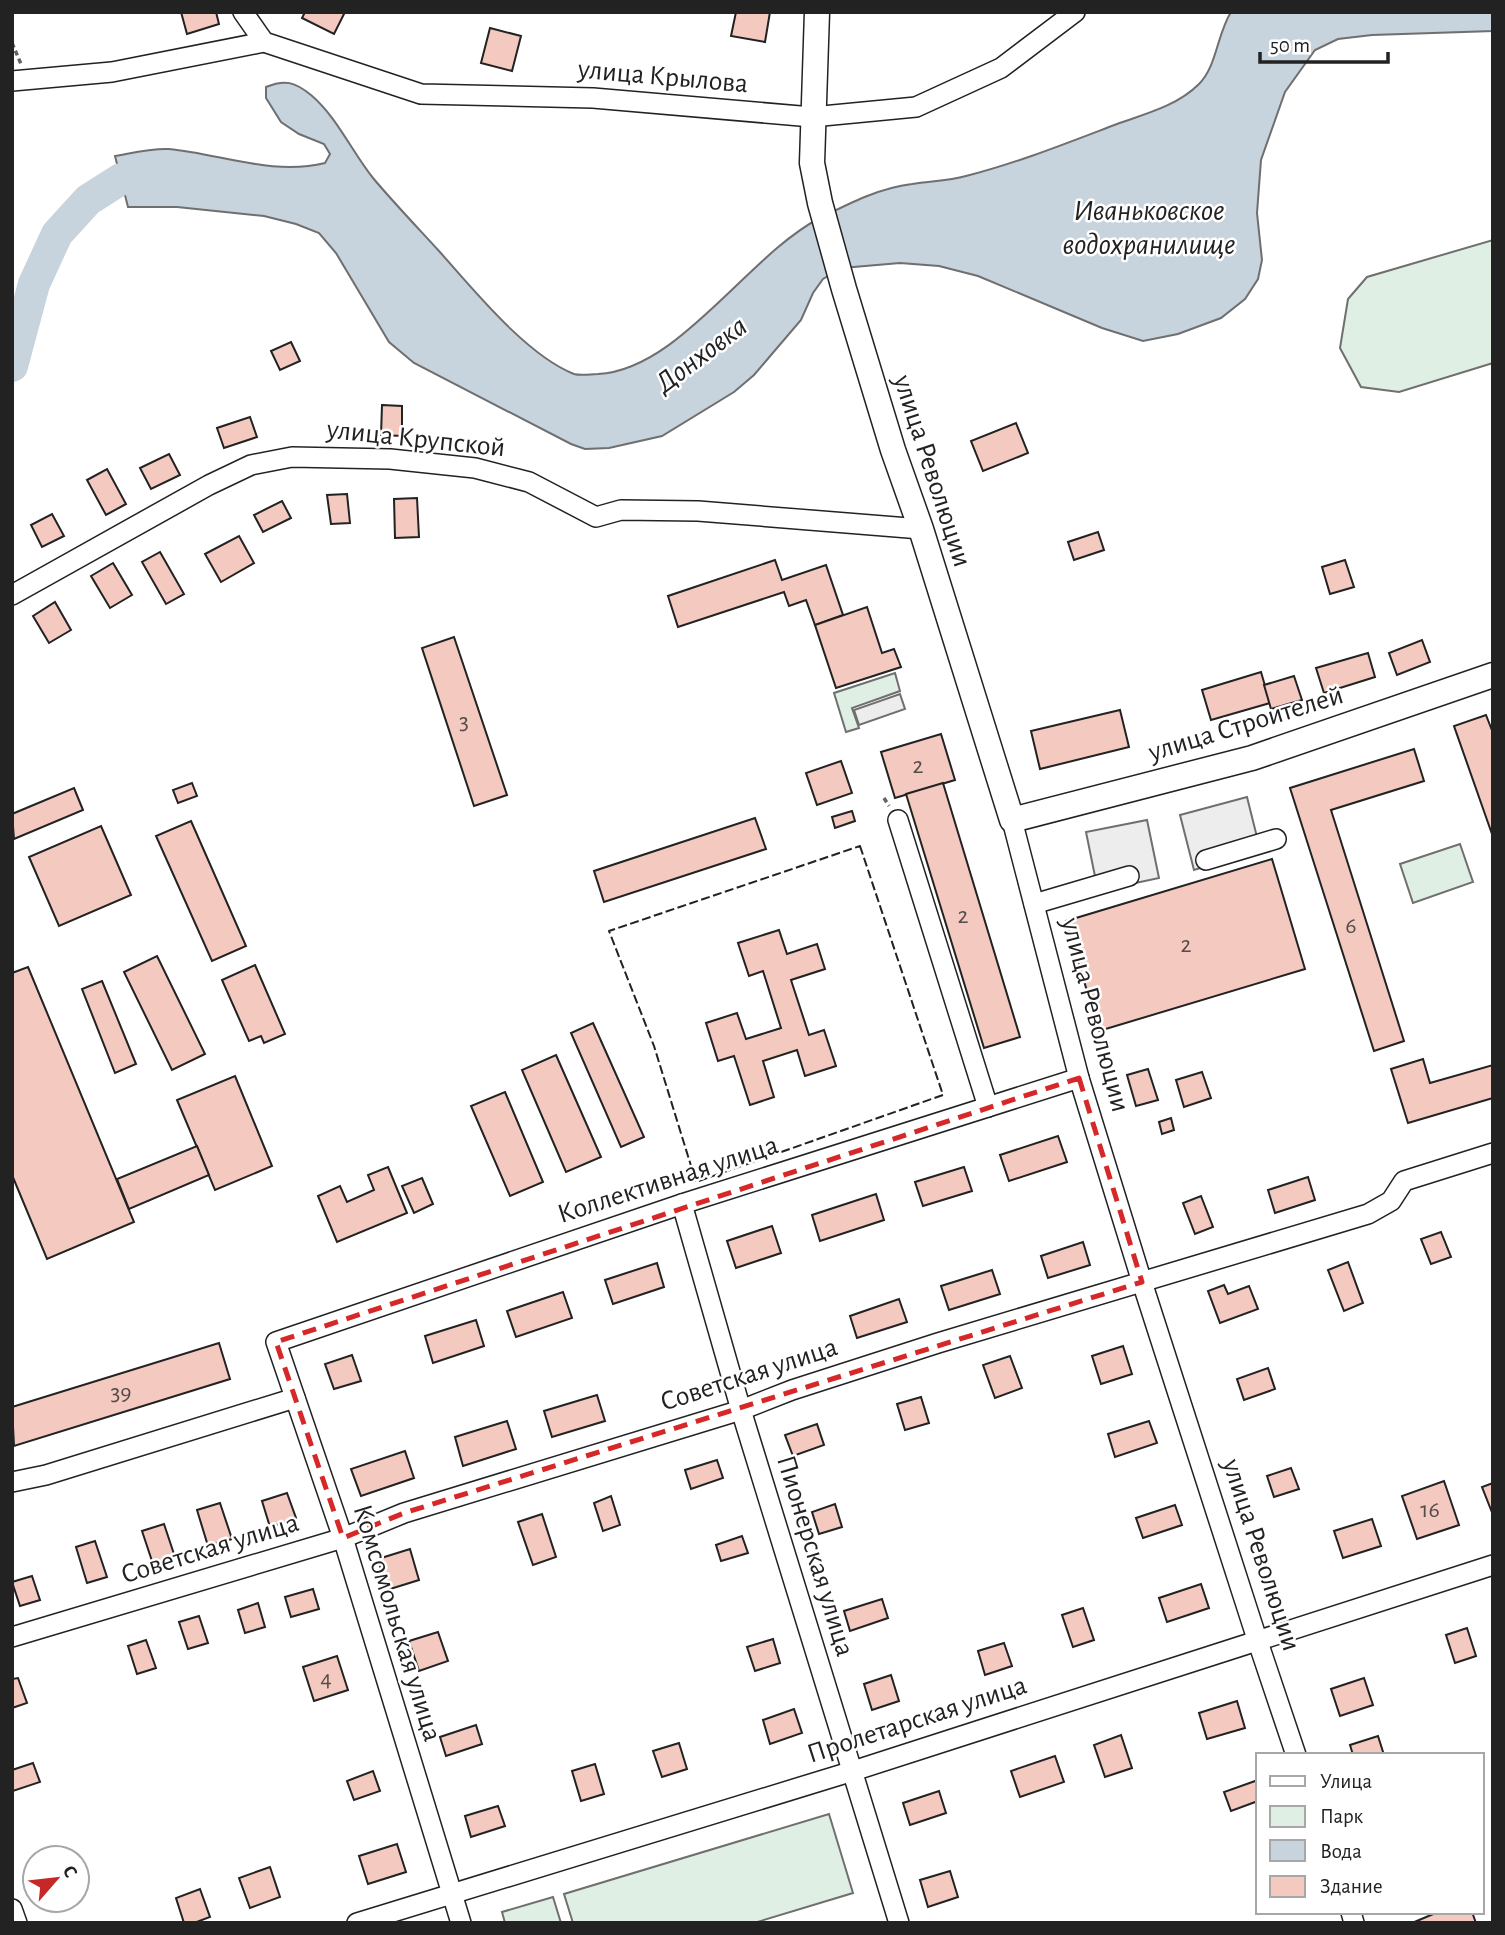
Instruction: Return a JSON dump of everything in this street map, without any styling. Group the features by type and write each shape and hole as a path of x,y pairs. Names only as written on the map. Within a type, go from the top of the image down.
{"main road":[{"name":"улица Революции","path":"817,12 811,163 820,204 893,450 1012,820"},
{"name":"улица Строителей","path":"1012,820 1252,758 1493,675"}],"street":[{"path":"12,81 112,72 264,42 243,12"},
{"name":"улица Крылова","path":"264,42 421,94 593,98 812,117 916,107 1001,68 1075,12"},
{"name":"улица Крупской","path":"12,595 209,485 251,465 292,457 390,459 475,468 529,482 596,517 621,510 698,511 920,529"},
{"path":"898,820 988,1107"},
{"name":"улица Революции","path":"1012,820 1079,1077 1142,1282 1295,1753"},
{"path":"1206,860 1276,839"},
{"path":"1034,904 1129,876"},
{"name":"Коллективная улица","path":"276,1342 682,1204 1079,1077"},
{"name":"Советская улица","path":"12,1637 343,1538 404,1513 741,1410 792,1390 1368,1214 1391,1200 1404,1181 1493,1153"},
{"name":"Пионерская улица","path":"682,1204 741,1410 899,1923"},
{"name":"Комсомольская улица","path":"276,1342 343,1538 461,1923"},
{"path":"12,1482 46,1475 295,1398"},
{"name":"Пролетарская улица","path":"357,1923 853,1771 1493,1565"},
{"path":"12,1909 17,1923"}],"highlighted area":[{"path":"1079,1078 1142,1282 404,1513 343,1538 276,1342"}],"green space":[{"path":"1493,240 1493,363 1399,392 1361,387 1340,348 1348,299 1367,277"},
{"path":"895,673 900,691 852,708 859,728 846,732 834,693"},
{"path":"1460,844 1473,882 1413,903 1400,864"},
{"path":"829,1814 853,1893 754,1923 573,1923 564,1894"},
{"path":"553,1897 561,1923 505,1923 502,1912"}],"shaded area":[{"path":"900,694 905,709 859,725 854,710"},
{"path":"1247,797 1260,849 1194,870 1180,815"},
{"path":"1147,820 1159,878 1098,891 1086,832"}],"water":[{"name":"Иваньковское водохранилище","path":"1231,12 1493,12 1493,31 1372,35 1338,39 1315,50 1285,92 1261,160 1257,213 1262,260 1258,279 1245,299 1221,318 1178,334 1143,341 1102,328 978,276 939,266 900,263 842,268 823,279 813,293 801,320 754,375 734,392 662,436 609,448 585,449 571,444 414,363 389,342 336,253 319,233 264,216 177,207 128,207 115,156 169,149 266,166 325,163 330,154 324,144 299,134 281,122 266,98 266,87 279,83 295,85 320,104 337,124 365,168 501,320 556,365 574,374 598,374 628,368 657,353 685,333 793,235 842,207 888,189 959,178 1004,165 1171,104 1190,92 1205,77"}],"building":[{"path":"181,12 216,12 219,24 187,34"},
{"path":"305,12 345,12 334,34 302,18"},
{"path":"736,12 770,12 765,42 731,36"},
{"path":"490,28 521,36 512,71 481,63"},
{"path":"291,342 300,361 280,370 271,351"},
{"path":"382,405 402,406 402,436 381,435"},
{"path":"250,417 257,437 224,448 217,428"},
{"path":"1016,423 1028,453 983,471 971,441"},
{"path":"169,454 180,475 151,489 140,468"},
{"path":"107,469 126,504 106,515 87,480"},
{"path":"347,494 350,523 331,524 327,495"},
{"path":"417,498 419,537 395,538 394,499"},
{"path":"282,501 291,518 263,532 254,515"},
{"path":"52,514 64,536 42,547 31,525"},
{"path":"1098,532 1104,550 1074,560 1068,542"},
{"path":"239,536 254,563 221,582 205,554"},
{"path":"160,552 184,594 166,604 142,562"},
{"path":"775,560 782,580 826,565 843,615 815,625 806,600 789,606 784,592 678,627 668,596"},
{"path":"1345,560 1354,587 1330,594 1322,567"},
{"path":"113,563 132,595 110,608 91,576"},
{"path":"55,602 71,630 49,643 33,616"},
{"path":"867,607 882,653 894,649 901,667 836,688 815,625"},
{"path":"454,637 507,795 474,806 422,648"},
{"path":"1422,640 1430,662 1397,675 1389,653"},
{"path":"1368,653 1375,677 1324,693 1316,668"},
{"path":"1261,672 1270,703 1211,720 1202,690"},
{"path":"1294,676 1302,700 1271,709 1264,685"},
{"path":"1120,710 1129,747 1040,769 1031,731"},
{"path":"1486,715 1493,733 1493,837 1454,726"},
{"path":"941,734 955,780 895,798 881,752"},
{"path":"1414,749 1424,781 1331,810 1404,1041 1374,1051 1290,788"},
{"path":"841,761 852,793 817,805 806,773"},
{"path":"192,783 197,796 178,803 173,790"},
{"path":"943,783 1020,1037 984,1048 906,794"},
{"path":"74,788 83,810 14,839 12,814"},
{"path":"852,811 855,821 835,828 832,817"},
{"path":"755,818 766,849 604,902 594,871"},
{"path":"191,821 246,946 212,961 156,836"},
{"path":"101,826 131,895 59,926 29,857"},
{"path":"1272,859 1305,969 1099,1031 1066,921"},
{"path":"779,930 787,954 817,944 825,969 791,980 809,1035 824,1030 836,1066 805,1076 797,1050 763,1061 774,1097 750,1105 734,1056 718,1061 706,1023 737,1013 746,1039 781,1028 763,971 749,976 738,943"},
{"path":"157,956 205,1054 172,1070 124,972"},
{"path":"255,965 285,1034 264,1043 261,1036 249,1041 222,980"},
{"path":"28,967 134,1222 47,1259 12,1175 12,973"},
{"path":"102,981 136,1064 115,1073 82,989"},
{"path":"593,1023 644,1137 621,1147 571,1033"},
{"path":"556,1055 601,1157 566,1172 522,1070"},
{"path":"1423,1059 1430,1083 1493,1065 1493,1098 1408,1123 1391,1069"},
{"path":"1148,1069 1158,1100 1136,1106 1127,1075"},
{"path":"1202,1072 1211,1098 1184,1107 1176,1080"},
{"path":"235,1076 272,1166 215,1190 177,1100"},
{"path":"505,1092 543,1182 510,1196 471,1106"},
{"path":"1171,1118 1174,1130 1162,1134 1159,1122"},
{"path":"1058,1136 1067,1162 1009,1181 1000,1155"},
{"path":"197,1146 209,1175 129,1209 117,1179"},
{"path":"388,1167 407,1213 337,1242 318,1196 340,1186 347,1202 374,1190 368,1175"},
{"path":"964,1167 972,1191 923,1206 915,1182"},
{"path":"1308,1177 1315,1200 1275,1213 1268,1190"},
{"path":"422,1178 433,1204 414,1213 402,1186"},
{"path":"876,1194 884,1220 820,1241 812,1215"},
{"path":"1201,1196 1213,1227 1195,1234 1183,1203"},
{"path":"772,1226 781,1253 736,1268 727,1241"},
{"path":"1441,1232 1451,1257 1431,1264 1421,1239"},
{"path":"1083,1242 1090,1265 1048,1278 1041,1256"},
{"path":"1348,1262 1363,1303 1344,1311 1328,1270"},
{"path":"657,1263 664,1287 613,1304 605,1280"},
{"path":"992,1270 1000,1294 949,1310 941,1286"},
{"path":"1224,1285 1228,1294 1249,1286 1258,1309 1220,1323 1208,1291"},
{"path":"563,1292 572,1318 516,1337 507,1311"},
{"path":"899,1299 907,1322 857,1338 850,1316"},
{"path":"476,1320 484,1346 433,1363 425,1336"},
{"path":"219,1343 230,1379 14,1446 12,1407"},
{"path":"1123,1346 1132,1374 1101,1384 1092,1356"},
{"path":"352,1355 361,1381 334,1389 325,1364"},
{"path":"1010,1356 1022,1388 995,1398 983,1365"},
{"path":"1268,1368 1275,1389 1244,1400 1237,1379"},
{"path":"597,1395 605,1421 552,1437 544,1411"},
{"path":"921,1397 929,1423 905,1430 897,1404"},
{"path":"507,1421 516,1449 463,1466 455,1437"},
{"path":"1149,1421 1157,1443 1115,1457 1108,1434"},
{"path":"817,1424 824,1445 793,1456 785,1435"},
{"path":"405,1451 414,1478 361,1496 351,1469"},
{"path":"717,1460 723,1478 691,1489 685,1470"},
{"path":"1291,1468 1299,1489 1274,1497 1267,1476"},
{"path":"1444,1481 1459,1525 1417,1539 1402,1496"},
{"path":"1493,1483 1493,1515 1482,1487"},
{"path":"287,1493 296,1518 270,1527 262,1501"},
{"path":"611,1496 620,1525 603,1531 594,1503"},
{"path":"220,1503 232,1539 208,1546 197,1510"},
{"path":"835,1504 842,1527 819,1534 812,1512"},
{"path":"1175,1505 1182,1525 1143,1538 1136,1518"},
{"path":"542,1514 556,1557 533,1565 518,1522"},
{"path":"1372,1519 1381,1546 1343,1558 1334,1531"},
{"path":"164,1524 175,1557 153,1564 142,1531"},
{"path":"742,1536 748,1553 721,1561 716,1545"},
{"path":"95,1541 107,1577 87,1583 76,1547"},
{"path":"410,1549 419,1580 387,1590 378,1559"},
{"path":"32,1576 40,1600 20,1606 12,1582"},
{"path":"1201,1584 1209,1608 1167,1622 1159,1598"},
{"path":"313,1589 319,1609 291,1617 285,1597"},
{"path":"882,1599 888,1618 850,1631 844,1611"},
{"path":"258,1603 265,1627 245,1633 238,1610"},
{"path":"1083,1608 1094,1640 1073,1647 1062,1615"},
{"path":"199,1616 208,1643 188,1649 179,1622"},
{"path":"1467,1628 1476,1656 1455,1663 1446,1635"},
{"path":"438,1632 448,1661 419,1671 409,1641"},
{"path":"773,1639 780,1663 755,1671 747,1647"},
{"path":"146,1640 156,1668 137,1674 128,1646"},
{"path":"1004,1643 1012,1666 985,1675 978,1651"},
{"path":"337,1656 348,1690 314,1701 303,1667"},
{"path":"891,1675 899,1701 872,1710 864,1684"},
{"path":"18,1678 27,1703 12,1708 12,1679"},
{"path":"1364,1678 1373,1705 1340,1716 1331,1689"},
{"path":"1237,1701 1245,1728 1207,1739 1199,1713"},
{"path":"794,1709 802,1733 770,1744 763,1720"},
{"path":"476,1725 482,1744 446,1756 440,1737"},
{"path":"1121,1735 1132,1768 1105,1777 1094,1745"},
{"path":"1378,1736 1383,1753 1352,1753 1350,1745"},
{"path":"679,1743 687,1769 662,1777 653,1751"},
{"path":"1055,1756 1064,1782 1020,1797 1011,1771"},
{"path":"33,1763 40,1782 13,1791 12,1770"},
{"path":"595,1764 604,1794 581,1801 572,1771"},
{"path":"373,1771 380,1791 354,1800 347,1781"},
{"path":"1256,1781 1256,1802 1231,1811 1224,1792"},
{"path":"939,1791 946,1813 910,1825 903,1803"},
{"path":"498,1806 505,1826 471,1837 465,1816"},
{"path":"397,1844 406,1872 368,1884 359,1856"},
{"path":"270,1867 280,1897 250,1908 239,1878"},
{"path":"950,1871 958,1897 928,1907 920,1880"},
{"path":"200,1889 210,1917 194,1923 184,1923 176,1898"},
{"path":"1433,1914 1473,1914 1476,1923 1412,1923"}],"waterway":[{"name":"Донховка","path":"12,366 34,284 57,234 88,200 121,179 164,178"}],"fence":[{"path":"860,846 943,1095 696,1182 654,1046 609,931 860,846"}]}
